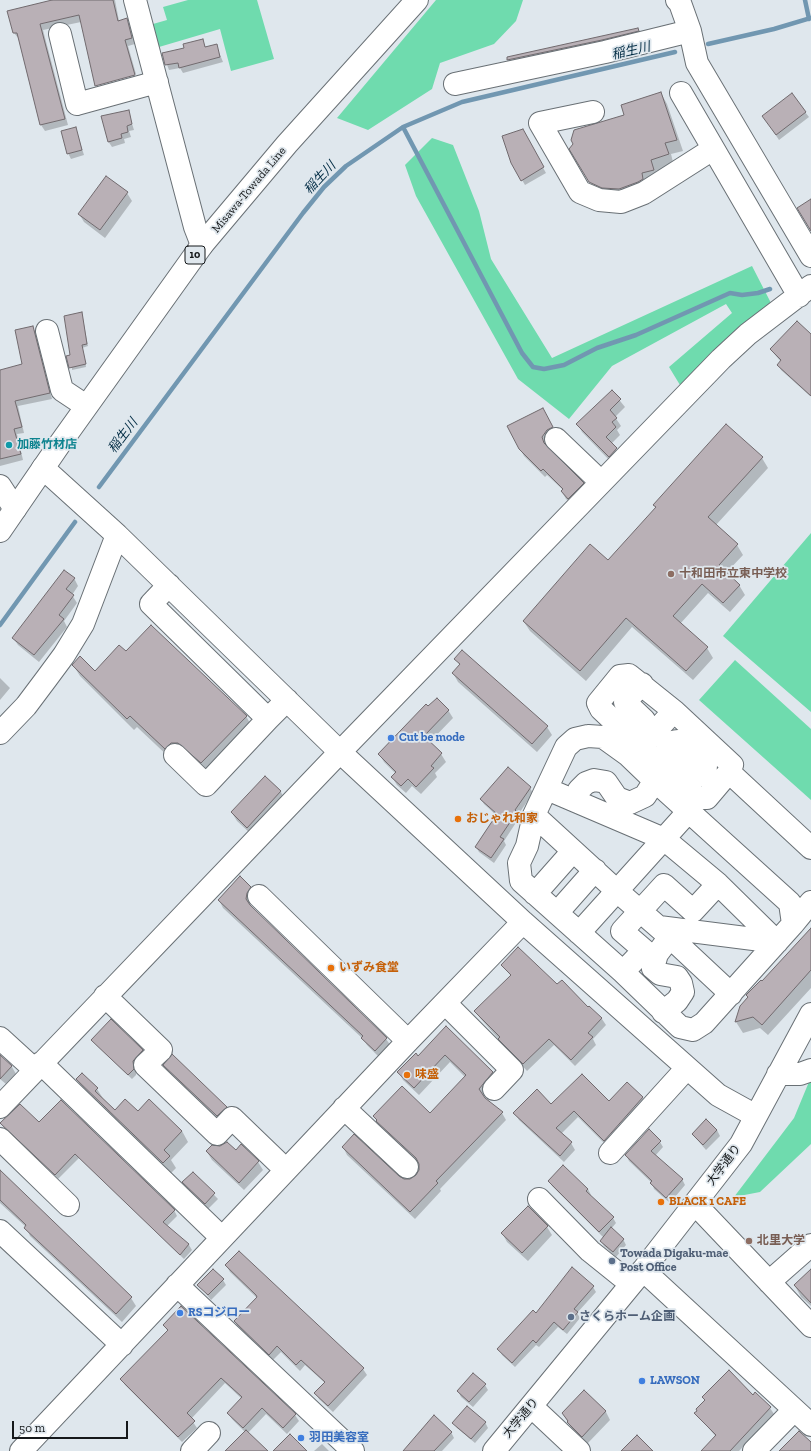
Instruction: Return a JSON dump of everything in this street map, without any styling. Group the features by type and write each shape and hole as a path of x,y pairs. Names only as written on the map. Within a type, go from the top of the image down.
{"street":[{"path":"135,0 194,227 202,245"},
{"name":"Misawa-Towada Line","path":"0,531 86,406 202,245 287,144 417,0"},
{"path":"683,1 698,63 811,256"},
{"path":"455,84 605,52 690,31"},
{"path":"60,34 77,104 156,82"},
{"path":"0,1107 340,752 727,354 748,334 805,291 713,149 681,93"},
{"path":"593,112 540,122 580,192 599,200 621,202 644,193 713,149"},
{"path":"47,331 62,390 86,406"},
{"path":"556,439 601,482"},
{"path":"43,468 117,535 340,752 523,922 718,1095 756,1116"},
{"path":"0,486 15,508"},
{"path":"0,733 26,706 64,655 83,624 117,535"},
{"path":"169,585 151,604 268,719"},
{"path":"629,675 674,711 732,765 717,777 707,798 695,798 601,709 598,703 620,676 629,675"},
{"path":"175,755 206,785 286,700"},
{"path":"674,711 663,737 668,757 673,762 680,763 686,759 684,766 685,772 691,776 717,777 811,848"},
{"path":"793,924 790,903 688,812 628,755 602,737 588,736 574,739 566,747 534,815 526,846 519,863 521,881 623,972 680,1027 692,1030 704,1023 793,924 811,902"},
{"path":"635,741 663,737"},
{"path":"576,801 579,790 586,783 594,780 606,782 617,798 630,803 645,796 652,785 652,779"},
{"path":"547,789 664,839 718,884 777,942"},
{"path":"579,933 688,812"},
{"path":"534,815 731,994"},
{"path":"557,913 561,879 572,850"},
{"path":"535,894 561,879 595,870"},
{"path":"623,972 644,950 622,931 664,885 694,911 718,884"},
{"path":"259,896 408,1041"},
{"path":"21,1451 344,1108 523,922"},
{"path":"664,932 777,942"},
{"path":"663,1012 677,1001 682,992 681,983 677,977 660,974 653,968 664,932"},
{"path":"106,996 161,1050 146,1065 206,1124 217,1134 232,1118 286,1170"},
{"path":"445,1003 512,1070 494,1089"},
{"name":"大学通り","path":"494,1451 637,1277 741,1144 811,1014"},
{"path":"0,1038 38,1066 222,1238"},
{"path":"610,1153 687,1068"},
{"path":"778,1074 800,1074 811,1070"},
{"path":"344,1108 407,1167"},
{"path":"0,1139 68,1205"},
{"path":"539,1199 590,1251 637,1277 811,1425"},
{"path":"695,1204 811,1326"},
{"path":"0,1231 122,1345"},
{"path":"769,1282 811,1244"},
{"path":"178,1285 353,1451"},
{"path":"531,1406 580,1451"},
{"path":"754,1451 794,1410"},
{"path":"192,1451 209,1433"}],"green space":[{"path":"188,0 257,0 274,59 231,71 220,29 159,47 153,24 167,20 163,7"},
{"path":"436,0 523,0 516,21 494,44 440,63 432,89 368,130 337,118"},
{"path":"432,138 453,145 479,211 491,259 552,358 752,266 771,303 680,385 669,367 732,313 726,304 612,366 569,419 518,379 416,196 405,165"},
{"path":"811,533 811,712 723,636"},
{"path":"735,660 811,729 811,800 699,700"},
{"path":"811,1077 811,1144 760,1192 734,1197 794,1118"}],"building":[{"path":"52,0 113,0 118,21 127,18 132,38 125,40 135,75 95,86 79,15 40,24 65,119 40,125 17,33 13,33 7,11"},
{"path":"638,28 639,31 507,60 507,57"},
{"path":"203,39 205,47 217,44 220,57 179,68 178,63 165,65 162,53 184,48 183,44"},
{"path":"661,92 677,140 665,143 669,154 651,160 654,170 642,173 643,179 619,189 602,188 589,182 569,149 573,144 571,140 574,130 624,115 621,105"},
{"path":"792,93 806,112 776,135 762,116"},
{"path":"129,110 132,124 127,126 128,132 121,134 122,138 108,142 101,116"},
{"path":"76,127 82,150 67,154 61,131"},
{"path":"523,129 544,167 521,181 511,163 502,136"},
{"path":"106,176 128,192 100,230 78,214"},
{"path":"811,199 811,231 797,208"},
{"path":"82,312 87,344 82,345 86,364 69,368 66,356 70,355 64,316"},
{"path":"797,321 811,334 811,396 777,365 781,360 770,349"},
{"path":"33,326 50,393 15,401 22,427 14,429 21,454 0,459 0,370 22,364 15,330"},
{"path":"612,390 621,399 610,410 617,418 612,422 616,427 606,437 617,448 609,457 576,424"},
{"path":"543,408 553,427 547,430 542,437 544,443 584,483 568,499 561,491 563,489 543,469 541,471 519,449 507,426"},
{"path":"726,424 763,457 708,517 738,544 719,565 740,585 723,603 702,584 673,616 708,647 686,671 626,618 580,671 523,621 590,544 608,560 656,507 653,505"},
{"path":"64,570 75,578 66,589 74,595 59,615 64,619 34,655 12,638"},
{"path":"151,625 247,716 201,763 178,743 171,743 165,749 130,716 127,719 72,665 80,656 95,671 119,645 126,651"},
{"path":"462,650 548,726 532,744 452,673 460,664 454,659"},
{"path":"437,698 449,710 424,736 442,753 431,766 434,768 416,787 408,779 401,786 391,777 396,772 378,754 426,704 428,706"},
{"path":"508,767 531,787 515,810 517,812 500,837 504,839 491,858 475,847 497,814 480,799"},
{"path":"265,776 281,791 247,828 231,812"},
{"path":"240,876 251,887 247,893 246,899 250,905 387,1038 375,1051 361,1038 363,1036 218,900"},
{"path":"811,928 811,970 762,1025 753,1017 735,1022 740,1006 748,997 746,995 761,980 762,981"},
{"path":"518,947 557,984 562,980 588,1007 589,1006 602,1018 588,1033 593,1037 571,1060 549,1039 523,1064 498,1039 500,1037 474,1011 511,975 501,965"},
{"path":"111,1019 143,1050 133,1061 134,1069 128,1075 91,1040"},
{"path":"446,1026 493,1072 479,1089 485,1098 503,1112 436,1181 438,1183 410,1212 342,1147 354,1134 399,1176 404,1179 410,1179 416,1175 419,1170 419,1164 416,1158 376,1121 377,1120 373,1116 402,1086 430,1113 466,1075 445,1055 414,1088 397,1072 416,1053 418,1056"},
{"path":"172,1054 227,1107 217,1116 163,1065"},
{"path":"0,1055 12,1066 0,1079"},
{"path":"82,1073 98,1088 95,1091 115,1110 125,1099 138,1111 149,1099 182,1131 164,1150 170,1156 163,1163 76,1079"},
{"path":"582,1074 609,1101 627,1082 643,1097 604,1141 574,1111 556,1128 572,1142 560,1156 513,1113 537,1089 551,1104"},
{"path":"61,1100 175,1210 163,1222 189,1244 180,1255 75,1154 55,1175 0,1123 20,1104 39,1122"},
{"path":"706,1119 717,1130 703,1145 692,1134"},
{"path":"649,1129 661,1141 651,1151 683,1179 666,1198 650,1183 652,1181 625,1155"},
{"path":"227,1142 236,1150 241,1144 259,1161 239,1183 206,1151 212,1145 220,1146"},
{"path":"563,1165 588,1189 586,1191 614,1217 599,1232 548,1181"},
{"path":"0,1170 132,1297 116,1314 24,1228 26,1225 0,1200"},
{"path":"193,1172 215,1193 205,1204 182,1182"},
{"path":"528,1206 548,1226 522,1253 501,1233"},
{"path":"611,1227 624,1239 613,1252 600,1241"},
{"path":"239,1251 364,1368 328,1406 314,1393 325,1382 301,1360 296,1365 277,1346 269,1355 234,1321 257,1297 225,1265"},
{"path":"572,1267 594,1286 574,1309 578,1312 563,1330 554,1322 536,1343 533,1340 512,1363 497,1349 533,1310 536,1313"},
{"path":"213,1269 224,1279 208,1295 197,1285"},
{"path":"811,1269 811,1303 794,1285"},
{"path":"181,1306 296,1414 283,1428 262,1408 243,1428 227,1413 242,1397 221,1378 187,1413 195,1421 178,1437 120,1379 168,1330 163,1325"},
{"path":"729,1370 753,1395 755,1392 771,1407 730,1451 701,1451 716,1435 694,1413 705,1400 702,1397"},
{"path":"473,1373 486,1384 469,1402 457,1391"},
{"path":"584,1390 606,1411 582,1437 567,1422 568,1421 562,1413"},
{"path":"467,1406 486,1422 471,1439 452,1423"},
{"path":"434,1415 452,1432 434,1451 403,1451"},
{"path":"246,1430 268,1451 225,1451"},
{"path":"799,1431 811,1442 811,1451 779,1451"},
{"path":"290,1434 307,1451 273,1451"},
{"path":"637,1435 653,1451 621,1451"}],"waterway":[{"path":"805,0 809,19"},
{"name":"稲生川","path":"708,44 774,29 811,18"},
{"name":"稲生川","path":"99,487 303,213 324,187 346,166 403,127 462,102 675,52"},
{"path":"403,127 522,353 533,367 544,369 564,365 597,348 636,335 730,293 742,295 758,293 770,289"},
{"name":"稲生川","path":"0,625 75,522"}],"place":[{"name":"加藤竹材店","path":"9,445"},
{"name":"十和田市立東中学校","path":"671,574"},
{"name":"Cut be mode","path":"391,738"},
{"name":"おじゃれ和家","path":"458,819"},
{"name":"いずみ食堂","path":"331,968"},
{"name":"味盛","path":"407,1075"},
{"name":"BLACK 1 CAFE","path":"661,1202"},
{"name":"北里大学","path":"749,1241"},
{"name":"Towada Digaku-mae Post Office","path":"612,1261"},
{"name":"RSコジロー","path":"180,1313"},
{"name":"さくらホーム企画","path":"571,1317"},
{"name":"LAWSON","path":"642,1381"},
{"name":"羽田美容室","path":"301,1438"}]}
